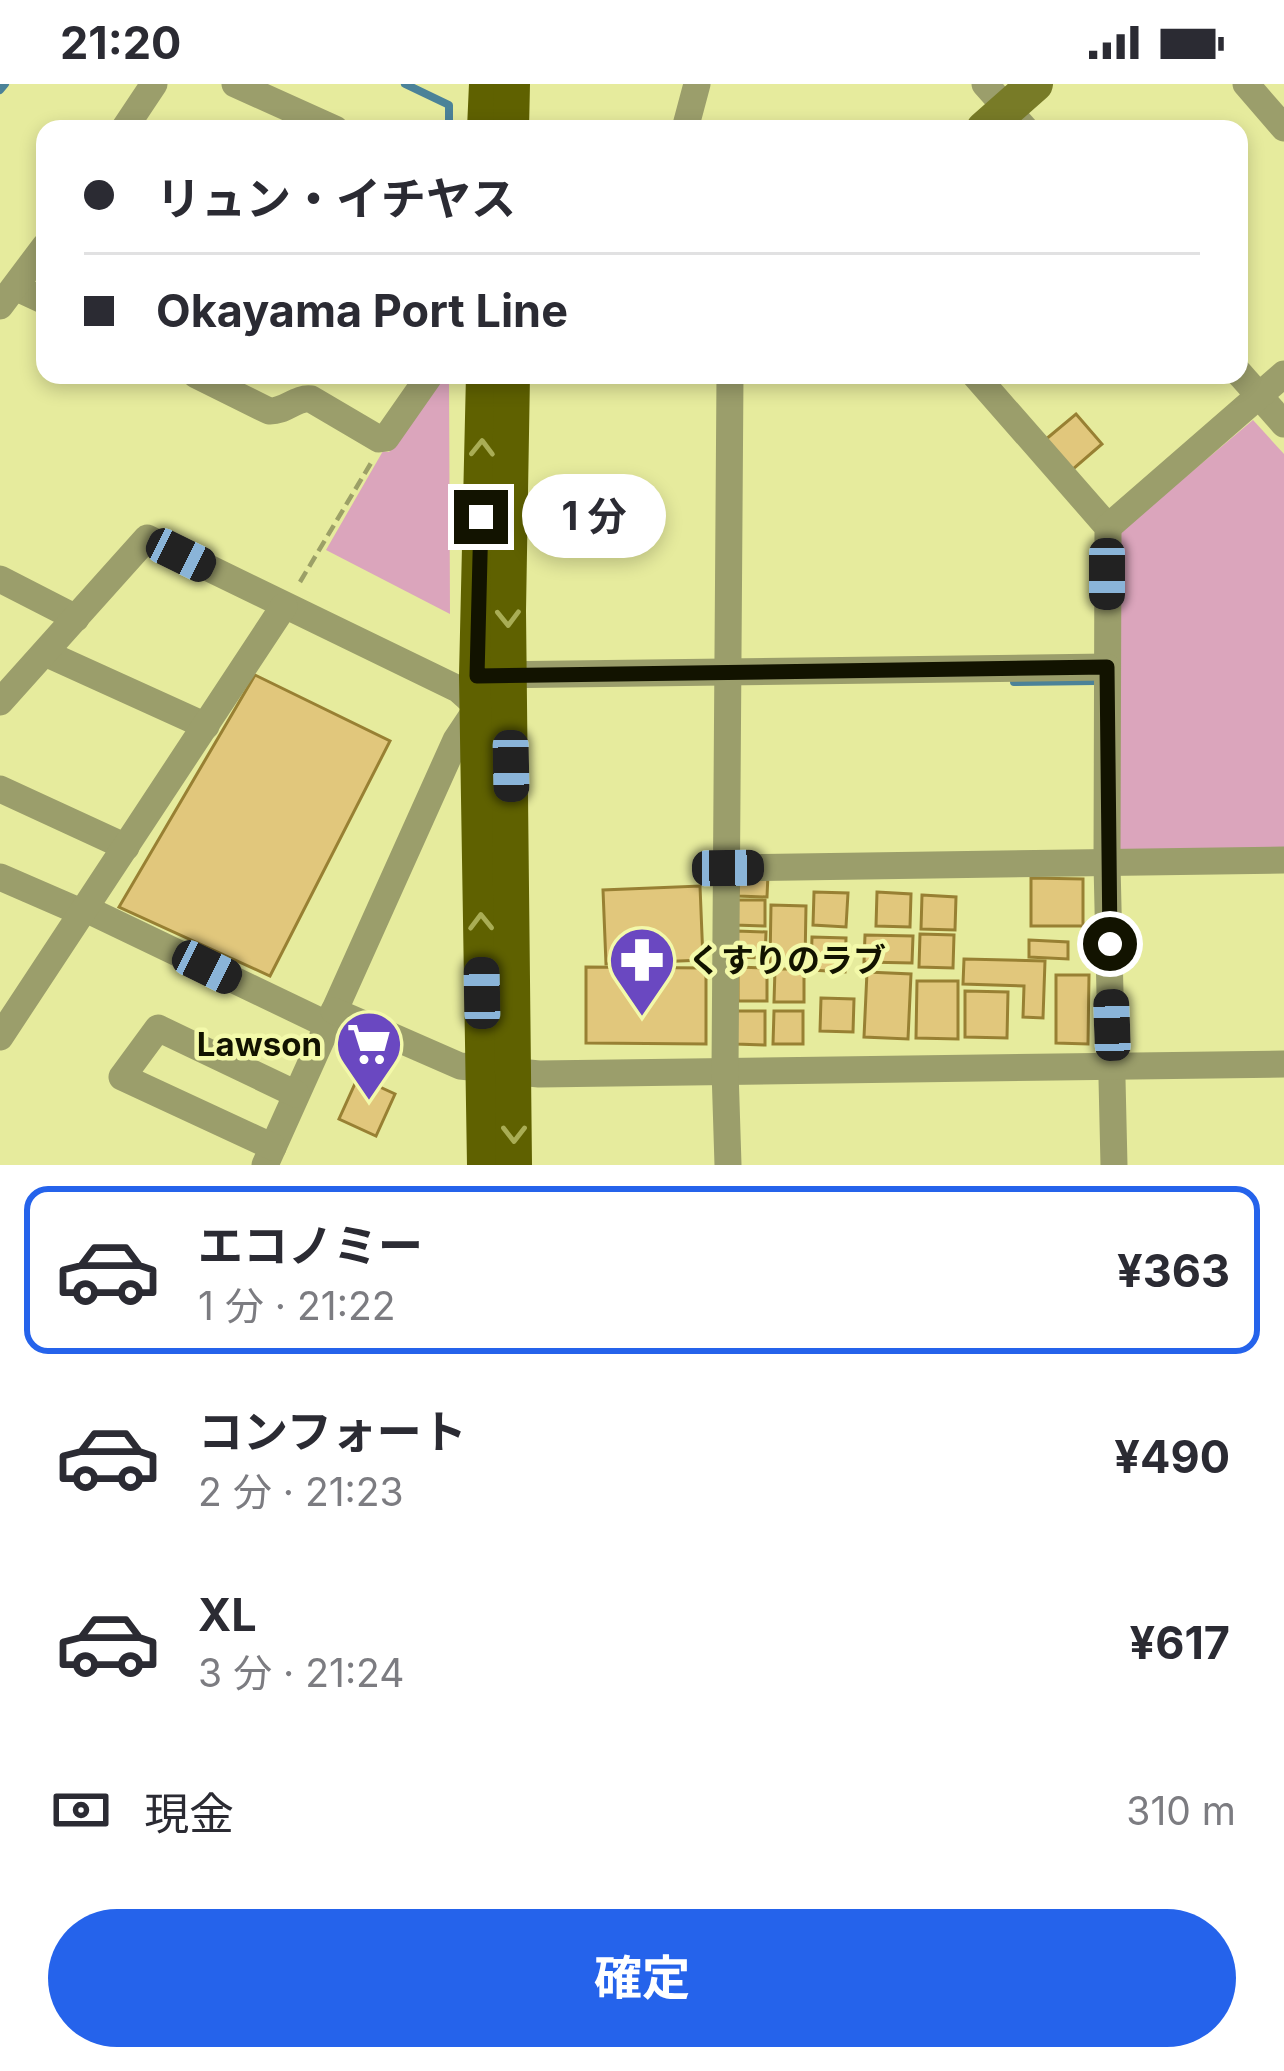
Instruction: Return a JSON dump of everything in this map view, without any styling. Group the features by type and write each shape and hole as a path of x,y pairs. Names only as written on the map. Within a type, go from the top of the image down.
{"main road":[{"path":"485,120 487,84"},
{"path":"511,120 512,84"},
{"path":"484,384 499,1070 514,1165"},
{"path":"488,686 511,384"},
{"path":"485,1165 499,1070"}],"street":[{"path":"130,120 154,84"},
{"path":"235,84 315,120"},
{"path":"688,120 697,84"},
{"path":"1000,113 1035,84"},
{"path":"1246,84 1284,128"},
{"path":"22,295 36,265"},
{"path":"1103,521 1250,385 1284,374"},
{"path":"214,384 269,411 311,399 371,436 386,438 424,384"},
{"path":"728,1165 720,1070 728,868 730,384"},
{"path":"983,384 1103,521 1102,864 1114,1165"},
{"path":"1250,385 1284,424"},
{"path":"6,687 45,652 147,538 458,688 1100,667"},
{"path":"0,579 76,617"},
{"path":"0,1037 285,607"},
{"path":"45,652 206,726"},
{"path":"296,1094 158,1028 122,1077 269,1156 457,740 488,686"},
{"path":"0,789 126,847"},
{"path":"728,868 1284,860"},
{"path":"0,878 331,1018 460,1066 720,1070 1284,1064"}],"path":[{"path":"285,607 386,438"}],"shaded area":[{"path":"433,384 449,384 450,614 326,550 383,451 389,452"},
{"path":"1253,420 1284,454 1284,849 1117,853 1119,533"}],"building":[{"path":"1076,414 1102,444 1072,470 1045,440"},
{"path":"255,675 390,741 270,976 119,907"},
{"path":"738,874 768,874 767,897 738,896"},
{"path":"1031,878 1083,879 1083,926 1031,926"},
{"path":"700,886 703,960 606,964 603,890"},
{"path":"814,892 848,893 846,927 813,925"},
{"path":"877,892 911,894 910,927 876,926"},
{"path":"922,895 956,897 955,930 921,929"},
{"path":"736,900 765,900 765,926 735,925"},
{"path":"771,905 806,906 805,963 770,962"},
{"path":"736,931 766,932 765,958 735,957"},
{"path":"920,934 954,935 953,968 919,967"},
{"path":"865,935 913,936 912,963 864,962"},
{"path":"812,937 846,938 845,972 811,970"},
{"path":"1029,940 1068,942 1068,959 1029,957"},
{"path":"964,959 1045,961 1043,1018 1023,1017 1024,986 963,984"},
{"path":"586,967 706,968 706,1044 586,1043"},
{"path":"738,967 767,968 767,1001 738,1001"},
{"path":"775,969 804,969 804,1002 774,1002"},
{"path":"867,972 911,974 908,1039 864,1037"},
{"path":"1056,975 1089,975 1088,1044 1056,1043"},
{"path":"917,981 958,981 958,1039 916,1038"},
{"path":"965,991 1008,992 1007,1038 965,1037"},
{"path":"821,998 854,999 853,1032 820,1031"},
{"path":"736,1011 765,1011 765,1045 736,1044"},
{"path":"774,1011 803,1011 803,1044 773,1044"},
{"path":"358,1077 395,1094 376,1136 339,1119"}],"waterway":[{"path":"0,90 5,84"},
{"path":"405,84 449,105 449,120"},
{"path":"1014,682 1096,681"}],"place":[{"name":"くすりのラブ","path":"642,1019"},
{"name":"Lawson","path":"369,1103"}],"route":[{"path":"481,517 477,676 1107,667 1110,944"}]}
